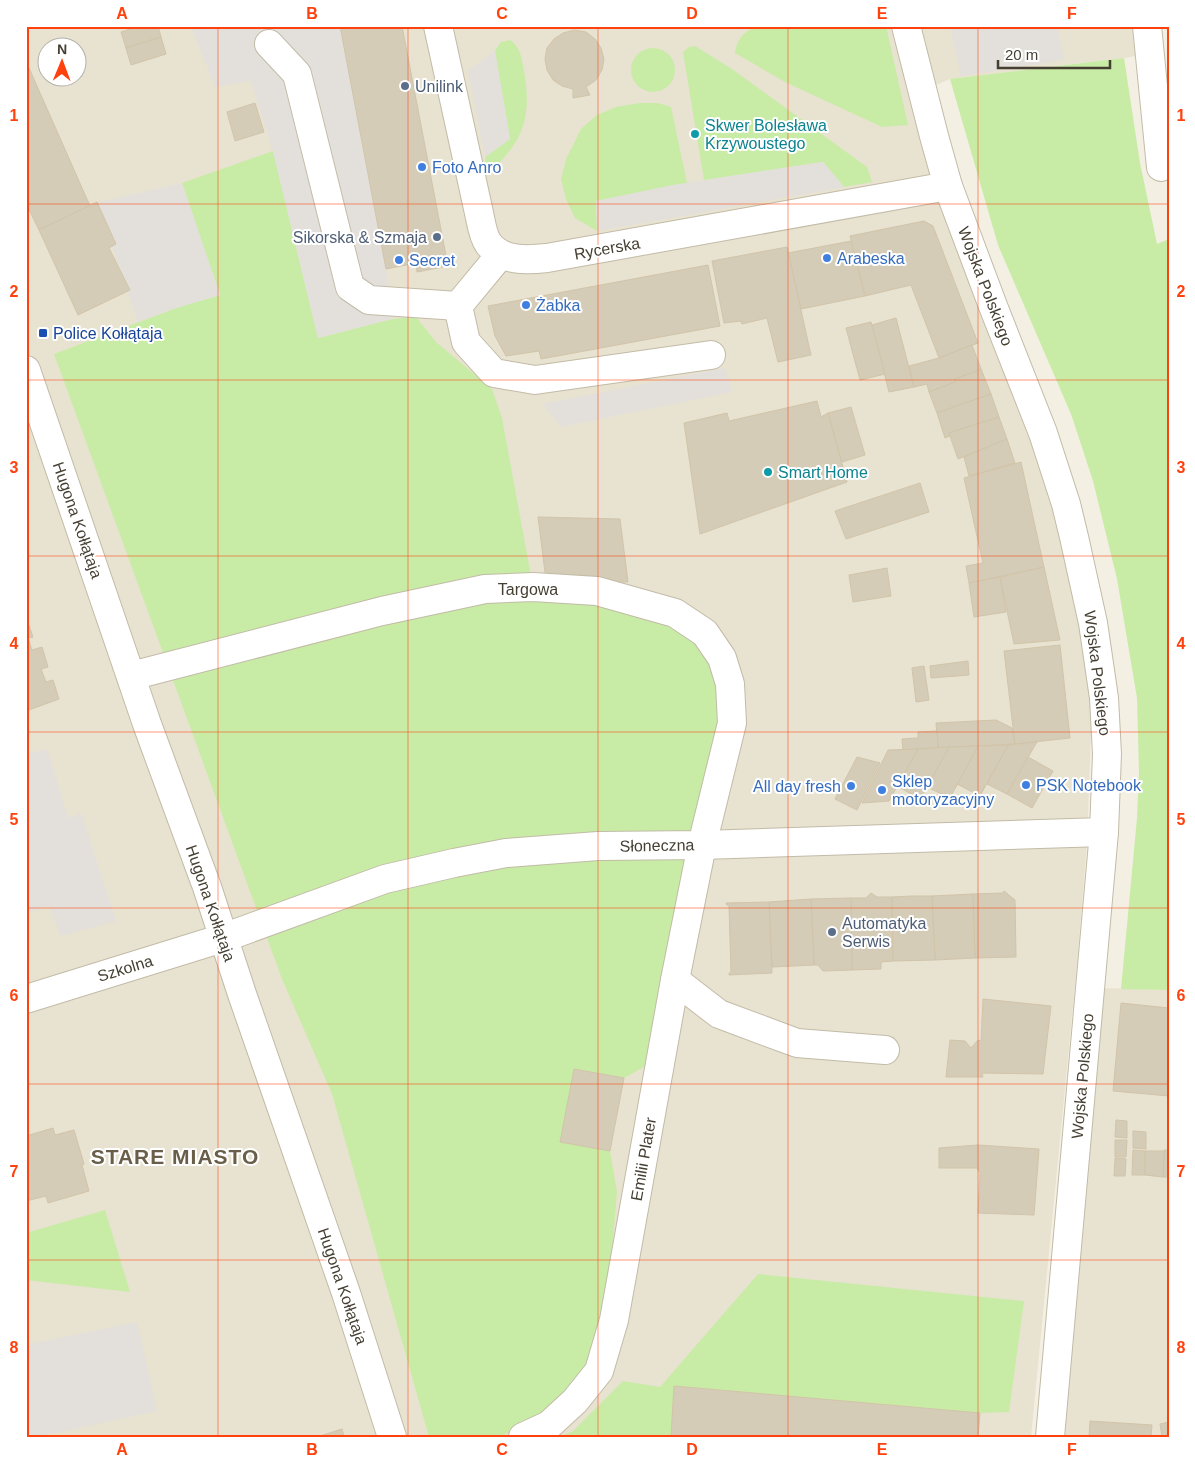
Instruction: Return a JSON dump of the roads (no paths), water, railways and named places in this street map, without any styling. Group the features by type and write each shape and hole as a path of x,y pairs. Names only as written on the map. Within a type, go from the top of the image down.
{"street":[{"path":"438,26 479,213 488,243 501,254 458,306"},
{"name":"Wojska Polskiego","path":"906,26 948,186 986,289 1043,432 1066,504 1093,623 1104,698 1107,754 1104,832 1050,1437"},
{"path":"1147,26 1161,167"},
{"path":"269,44 297,74 350,288 369,300 458,306"},
{"name":"Rycerska","path":"501,254 522,260 547,258 948,186"},
{"path":"458,306 466,342 494,373 534,380 711,355"},
{"name":"Hugona Kołłątaja","path":"26,370 346,1293 392,1437"},
{"name":"Targowa","path":"131,676 363,616 485,589 535,587 597,591 666,610 675,613 704,633 722,658 730,684 732,723 702,845"},
{"name":"Słoneczna","path":"223,938 384,879 506,853 566,848 1104,832"},
{"name":"Emilii Plater","path":"523,1437 549,1425 575,1401 599,1371 614,1320 675,980 702,845"},
{"name":"Szkolna","path":"26,999 223,938"},
{"path":"675,980 720,1014 797,1043 885,1050"}],"place":[{"name":"Unilink","path":"405,86"},
{"name":"Skwer Bolesława Krzywoustego","path":"695,134"},
{"name":"Foto Anro","path":"422,167"},
{"name":"Sikorska & Szmaja","path":"437,237"},
{"name":"Arabeska","path":"827,258"},
{"name":"Secret","path":"399,260"},
{"name":"Żabka","path":"526,305"},
{"name":"Police Kołłątaja","path":"43,333"},
{"name":"Smart Home","path":"768,472"},
{"name":"PSK Notebook","path":"1026,785"},
{"name":"All day fresh","path":"851,786"},
{"name":"Sklep motoryzacyjny","path":"882,790"},
{"name":"Automatyka Serwis","path":"832,932"}],"district":[{"name":"STARE MIASTO","path":"175,1157"}]}
